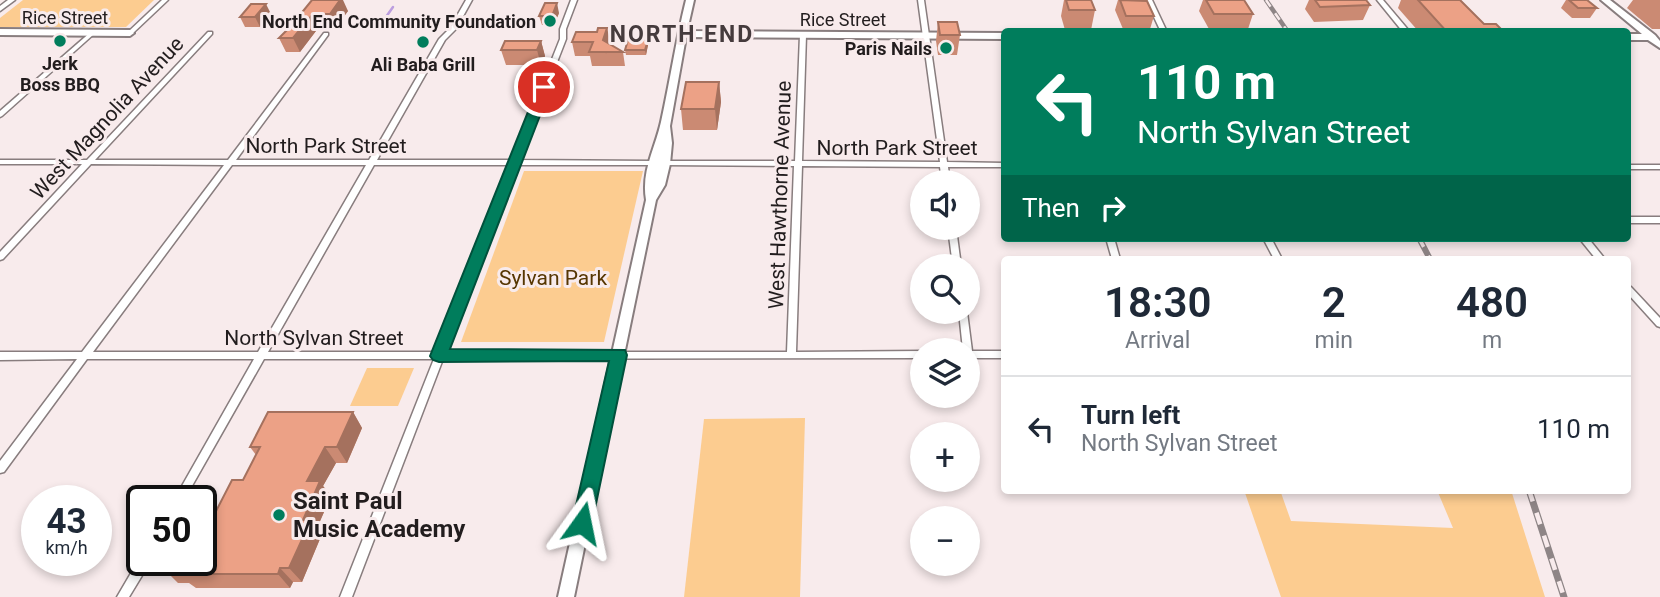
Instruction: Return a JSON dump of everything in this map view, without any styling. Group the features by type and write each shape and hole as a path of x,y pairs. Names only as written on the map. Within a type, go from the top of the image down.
{"main road":[{"path":"566,597 651,200 649,192 668,139 665,125 690,0"},
{"path":"1605,0 1660,45"},
{"name":"Rice Street","path":"0,32 130,33"},
{"name":"Rice Street","path":"682,34 1001,36"},
{"path":"1631,37 1660,37"}],"street":[{"path":"0,9 12,0"},
{"path":"130,33 165,0"},
{"path":"187,485 442,39 453,29 469,0"},
{"path":"346,597 563,39 563,29 574,0"},
{"path":"920,0 945,170"},
{"path":"1149,0 1162,28"},
{"path":"1380,0 1404,28"},
{"path":"0,115 92,33"},
{"name":"West Magnolia Avenue","path":"0,257 210,33"},
{"path":"0,469 326,34"},
{"name":"West Hawthorne Avenue","path":"792,356 803,35"},
{"name":"North Park Street","path":"0,162 1001,165"},
{"path":"1631,167 1660,167"},
{"path":"1631,220 1660,220"},
{"path":"1586,242 1598,256"},
{"path":"1631,292 1660,324"},
{"path":"980,354 1001,355"},
{"name":"North Sylvan Street","path":"0,356 910,355"},
{"path":"124,597 136,576"}],"green space":[{"path":"23,0 154,0 126,27 0,27 0,18"},
{"name":"Sylvan Park","path":"524,171 643,171 604,342 461,342"},
{"path":"367,368 414,368 398,406 350,406"},
{"path":"805,418 800,597 684,597 704,419"},
{"path":"1245,494 1281,494 1291,521 1453,528 1439,494 1512,494 1545,597 1281,597"}],"building":[{"path":"312,0 340,0 330,14 313,14 293,38 279,38 291,26"},
{"path":"1066,0 1091,0 1095,10 1069,10"},
{"path":"1120,0 1147,1 1154,16 1126,16"},
{"path":"1206,0 1244,0 1253,14 1214,14"},
{"path":"1315,0 1366,0 1370,5 1320,7"},
{"path":"1418,0 1460,0 1484,24 1496,24 1500,28 1443,28"},
{"path":"1569,0 1587,0 1597,8 1578,8"},
{"path":"545,3 557,3 552,16 539,16"},
{"path":"251,4 266,4 255,17 240,17"},
{"path":"938,22 957,22 960,35 940,35"},
{"path":"598,28 607,28 603,40 623,52 589,52 593,42 572,42 576,32 597,32"},
{"path":"628,40 648,40 645,50 625,50"},
{"path":"505,41 541,41 537,50 501,50"},
{"path":"686,82 719,82 715,109 681,109"},
{"name":"Saint Paul Music Academy","path":"268,412 353,412 337,447 325,447 307,481 320,481 303,520 311,520 289,568 280,568 278,574 217,574 217,509 232,480 243,480 260,447 250,447"}],"waterway":[{"path":"381,24 393,7"}],"railway":[{"path":"1266,0 1285,28"},
{"path":"1421,242 1428,256"},
{"path":"1530,494 1564,597"}],"place":[{"name":"North End Community Foundation","path":"550,21"},
{"name":"Jerk Boss BBQ","path":"60,41"},
{"name":"Ali Baba Grill","path":"423,42"},
{"name":"Paris Nails","path":"946,48"},
{"name":"Saint Paul Music Academy","path":"279,515"}],"district":[{"name":"NORTH END","path":"682,34"}],"route":[{"path":"544,87 439,356 619,355 582,523"}]}
